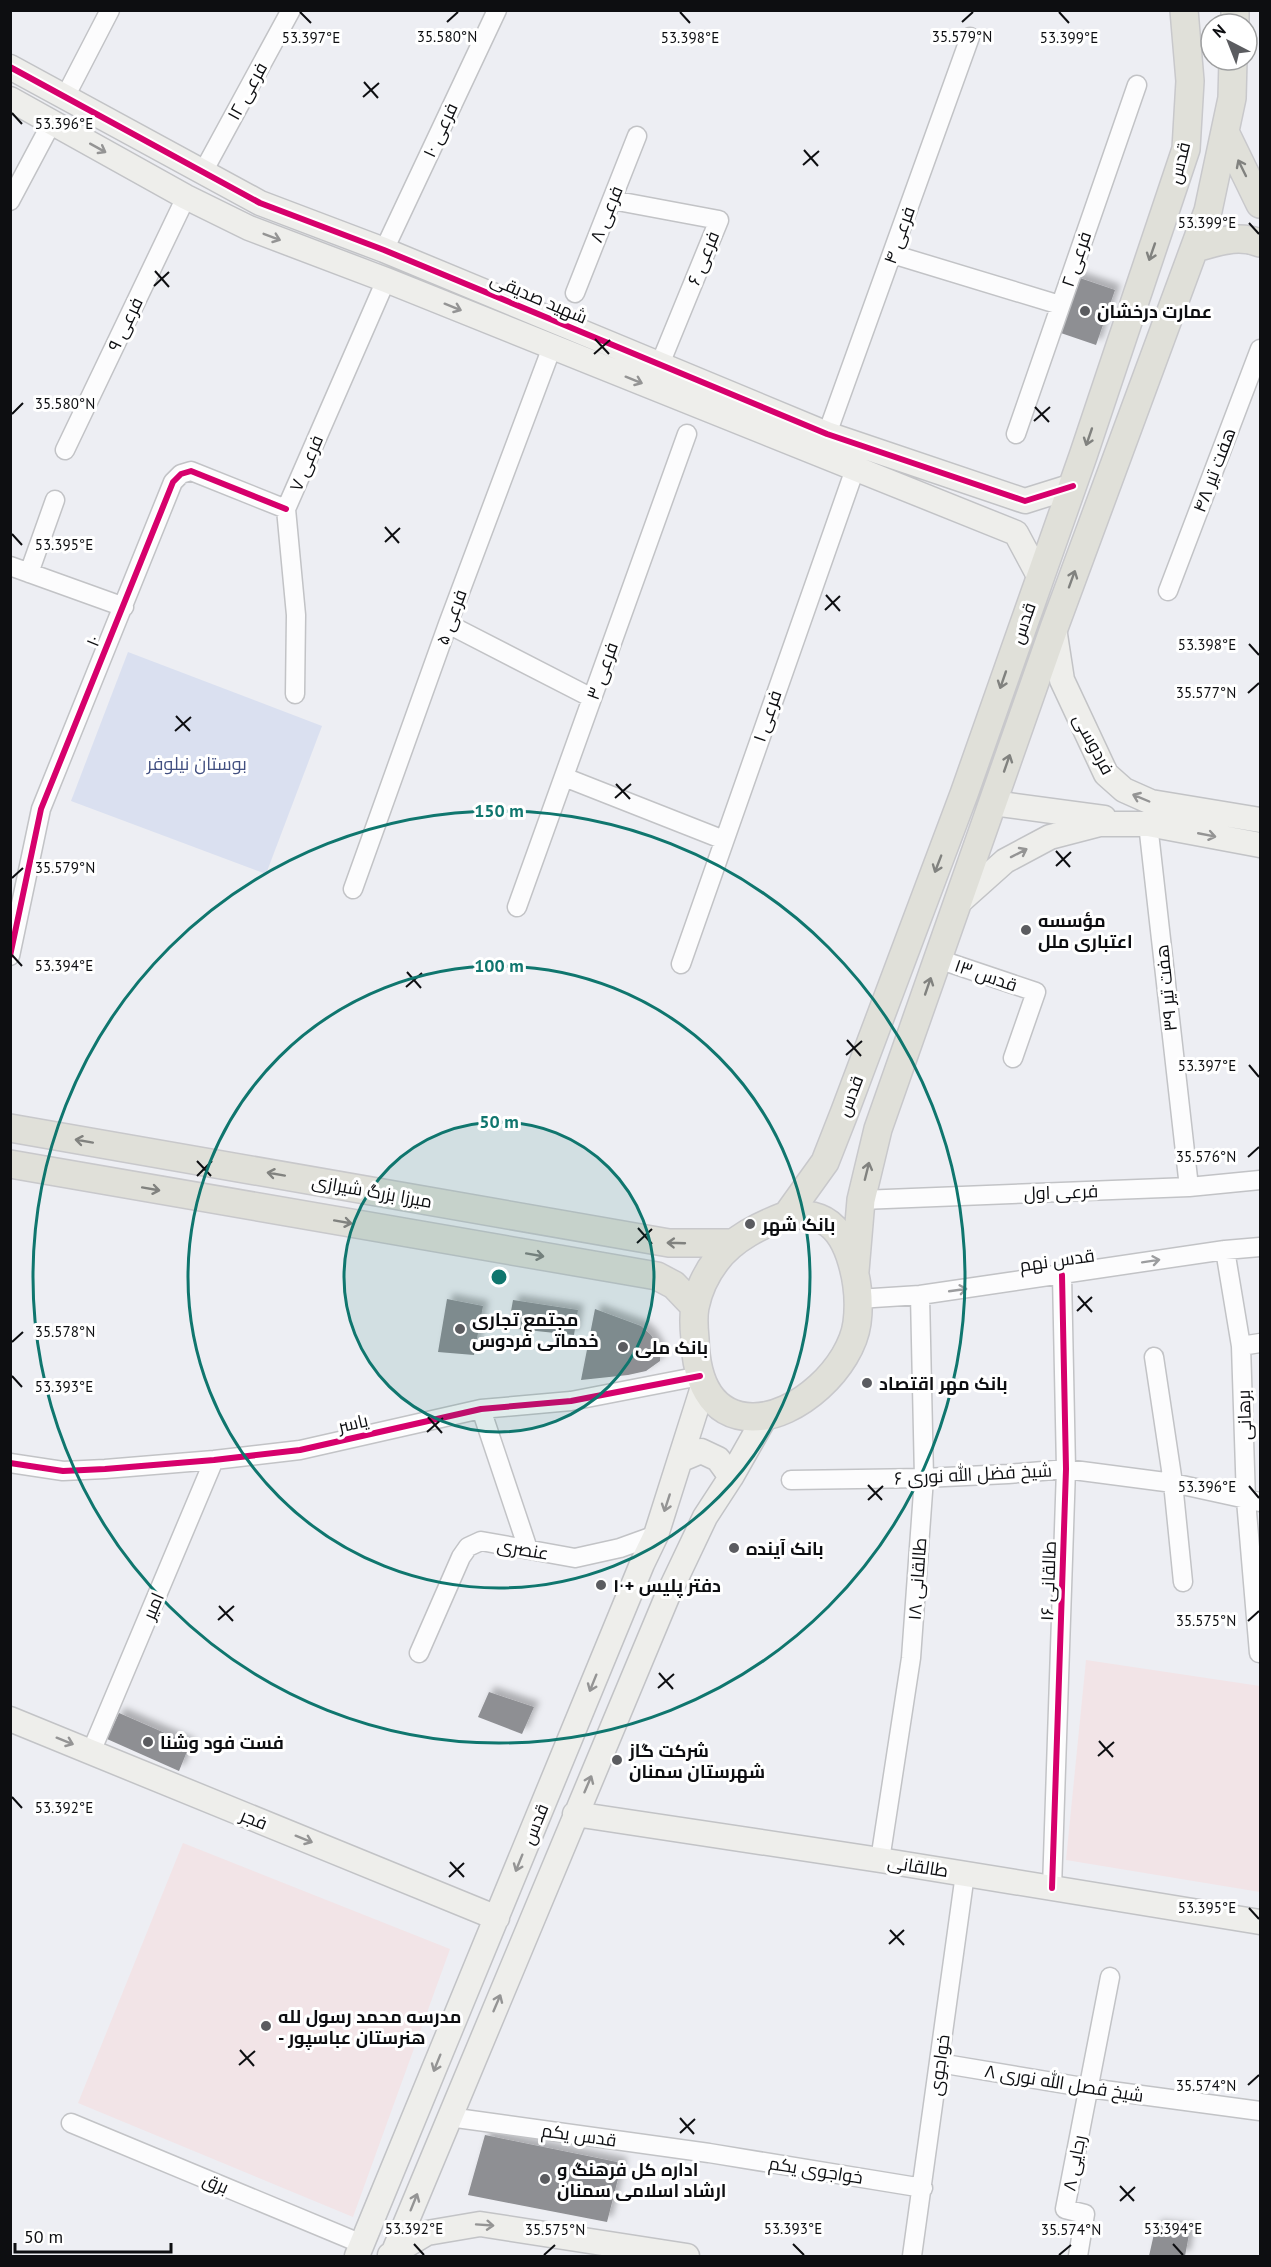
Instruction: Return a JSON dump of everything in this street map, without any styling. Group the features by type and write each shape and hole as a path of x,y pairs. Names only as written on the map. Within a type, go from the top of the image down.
{"main road":[{"name":"قدس","path":"788,1215 825,1162 964,794 1039,576 1073,486 1186,149 1190,81 1184,10"},
{"name":"شهید صدیقی","path":"10,67 260,203 384,250 827,434 1025,501 1073,486"},
{"path":"1190,81 1194,89 1206,95 1217,94 1233,72"},
{"name":"قدس","path":"855,1271 861,1200 878,1129 1054,628 1208,211 1232,98 1233,72"},
{"path":"52,122 66,97"},
{"path":"10,99 186,197 249,228 386,280 1016,533 1039,576"},
{"path":"1225,132 1260,204"},
{"path":"1195,248 1228,238 1250,239 1260,243"},
{"path":"950,507 957,479"},
{"name":"فردوسی","path":"1054,628 1062,680 1106,774 1124,790 1151,802 1260,820"},
{"path":"964,794 993,803 1148,824 1260,845"},
{"path":"958,903 1005,861 1050,837 1100,824 1148,824"},
{"name":"میرزا بزرگ شیرازی","path":"10,1128 669,1243 734,1243"},
{"name":"میرزا بزرگ شیرازی","path":"10,1164 657,1276 674,1285 695,1307"},
{"path":"478,1245 486,1211"},
{"path":"788,1215 820,1218 845,1241 855,1271 858,1299 856,1325 849,1348 818,1388 795,1404 765,1417 732,1413 715,1401 701,1381 695,1348 695,1307 703,1283 716,1261 734,1243 757,1228 788,1215"},
{"name":"قدس","path":"360,2250 642,1564 657,1535 682,1459 701,1381"},
{"name":"قدس","path":"392,2256 667,1597 705,1517 765,1417"},
{"path":"682,1459 701,1451 718,1459 731,1477"},
{"name":"فجر","path":"10,1719 497,1918"},
{"name":"طالقانی","path":"575,1814 880,1860 1260,1922"},
{"path":"360,2250 392,2256 427,2234 480,2224 687,2256"}],"street":[{"path":"66,97 110,10"},
{"name":"فرعی ۱۲","path":"203,172 291,10"},
{"name":"فرعی ۱۰","path":"384,250 496,10"},
{"name":"فرعی ۴","path":"827,434 970,37"},
{"name":"فرعی ۲","path":"1016,434 1137,85"},
{"path":"10,201 52,122"},
{"name":"فرعی ۸","path":"575,293 637,136"},
{"name":"فرعی ۹","path":"64,450 186,197"},
{"name":"فرعی ۶","path":"612,200 719,220 660,364"},
{"path":"892,254 1060,305"},
{"name":"فرعی ۷","path":"294,694 296,615 286,509 386,280"},
{"name":"فرعی ۵","path":"353,889 448,624 552,347"},
{"name":"هفت تیر ۴۸","path":"1168,591 1260,349"},
{"name":"فرعی ۳","path":"517,907 687,434"},
{"name":"فرعی ۱","path":"681,964 855,469"},
{"name":"۱۰","path":"10,956 41,809 173,482 181,474 190,471 286,509"},
{"path":"29,573 55,500"},
{"path":"10,566 124,607"},
{"path":"448,624 592,698"},
{"path":"564,777 724,840"},
{"name":"هفت تیر ۳۹","path":"1148,824 1189,1187"},
{"name":"قدس ۱۳","path":"938,959 1036,992 1013,1058"},
{"name":"فرعی اول","path":"861,1200 1189,1187 1260,1180"},
{"name":"قدس نهم","path":"858,1299 920,1295 1225,1250 1260,1247"},
{"name":"برهانی","path":"1225,1250 1241,1346 1253,1501 1259,1653"},
{"name":"طالقانی ۱۶","path":"1052,1888 1066,1469 1062,1275"},
{"name":"طالقانی ۱۸","path":"880,1860 911,1658 924,1478 920,1295"},
{"path":"1241,1346 1260,1343"},
{"path":"1154,1357 1173,1483 1183,1582"},
{"name":"یاسر","path":"10,1463 63,1471 214,1460 300,1450 481,1409 571,1401 701,1381"},
{"path":"481,1409 528,1549"},
{"name":"امیر","path":"91,1752 214,1460"},
{"name":"شیخ فضل الله نوری ۶","path":"791,1480 924,1478 1066,1469 1173,1483 1253,1501"},
{"name":"عنصری","path":"419,1653 461,1557 468,1547 481,1541 576,1558 620,1548 657,1535"},
{"name":"خواجوی","path":"912,2256 965,1874"},
{"path":"1089,2088 1110,1977"},
{"name":"شیخ فصل الله نوری ۸","path":"939,2063 1089,2088 1260,2111"},
{"name":"رجایی ۸","path":"1078,2256 1085,2214 1065,2209 1089,2088"},
{"name":"قدس یکم","path":"449,2117 709,2153"},
{"name":"برق","path":"71,2123 360,2250"},
{"name":"خواجوی یکم","path":"709,2153 923,2188"}],"shaded area":[{"path":"1086,1660 1260,1686 1260,1892 1066,1860"},
{"name":"مدرسه محمد رسول لله - هنرستان عباسپور","path":"183,1843 450,1949 353,2217 78,2103"}],"green space":[{"name":"بوستان نیلوفر","path":"128,652 322,726 266,874 71,801"}],"building":[{"name":"عمارت درخشان","path":"1074,276 1115,290 1096,345 1055,331"},
{"name":"مجتمع تجاری خدماتی فردوس","path":"447,1299 483,1306 474,1355 438,1352"},
{"path":"513,1300 578,1310 574,1335 508,1328"},
{"name":"بانک ملی","path":"595,1309 641,1326 651,1335 660,1350 660,1361 646,1371 581,1380"},
{"path":"489,1692 534,1707 522,1734 478,1717"},
{"name":"فست فود وشنا","path":"119,1713 190,1744 179,1771 107,1739"},
{"name":"اداره کل فرهنگ و ارشاد اسلامی سمنان","path":"485,2135 622,2163 607,2222 468,2195"},
{"path":"1156,2225 1190,2229 1185,2256 1149,2256"}],"cycle path":[{"path":"10,67 260,203 384,250 827,434 1025,501 1073,486"},
{"path":"10,956 41,809 173,482 181,474 191,471 286,509"},
{"path":"1052,1888 1066,1469 1062,1275"},
{"path":"10,1463 63,1471 214,1460 300,1450 481,1409 571,1401 700,1376"}],"place":[{"name":"عمارت درخشان","path":"1085,311"},
{"name":"مؤسسه اعتباری ملل","path":"1026,930"},
{"name":"بانک شهر","path":"750,1224"},
{"name":"مجتمع تجاری خدماتی فردوس","path":"460,1329"},
{"name":"بانک ملی","path":"623,1347"},
{"name":"بانک مهر اقتصاد","path":"867,1383"},
{"name":"بانک آینده","path":"734,1548"},
{"name":"دفتر پلیس +۱۰","path":"601,1585"},
{"name":"فست فود وشنا","path":"148,1742"},
{"name":"شرکت گاز شهرستان سمنان","path":"617,1760"},
{"name":"مدرسه محمد رسول لله - هنرستان عباسپور","path":"266,2026"},
{"name":"اداره کل فرهنگ و ارشاد اسلامی سمنان","path":"545,2179"}]}
